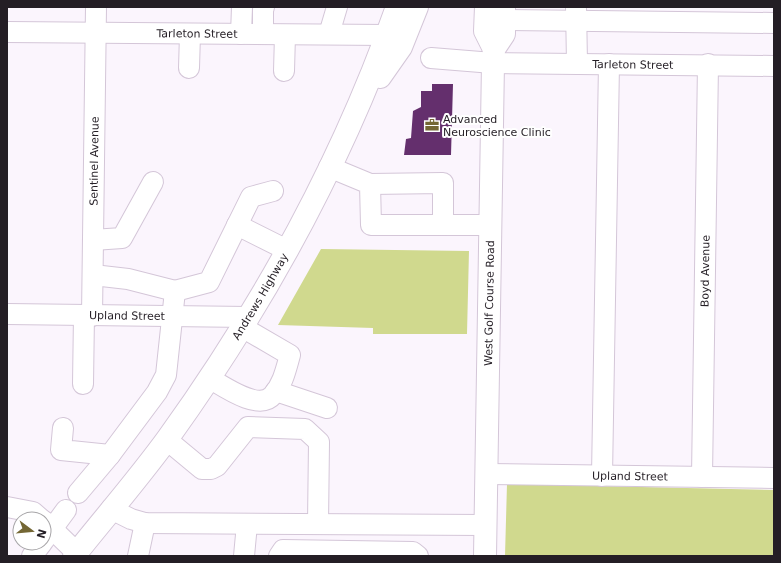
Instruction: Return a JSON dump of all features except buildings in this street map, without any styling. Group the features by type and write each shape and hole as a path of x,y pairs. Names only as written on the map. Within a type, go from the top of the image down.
{"main road":[{"name":"Andrews Highway","path":"75,554 167,440 245,322 287,250 330,167 355,113 397,7"},
{"path":"355,113 401,47 416,7"},
{"name":"West Golf Course Road","path":"485,556 493,56 485,31 486,7"},
{"name":"West Golf Course Road","path":"493,56 504,34 504,13"}],"street":[{"name":"Sentinel Avenue","path":"83,384 88,315 93,275 96,7"},
{"path":"241,34 242,7"},
{"path":"263,34 264,7"},
{"path":"329,34 336,7"},
{"path":"504,13 764,17"},
{"path":"576,14 576,63"},
{"name":"Tarleton Street","path":"7,32 387,35"},
{"path":"189,68 190,34"},
{"path":"284,71 285,34"},
{"name":"Tarleton Street","path":"431,58 493,56 576,63 774,66"},
{"path":"602,476 609,64"},
{"name":"Boyd Avenue","path":"702,477 708,64"},
{"path":"330,167 370,184 443,183 443,225"},
{"path":"93,240 122,238 153,182"},
{"path":"370,184 371,225 490,225"},
{"path":"93,275 128,279 175,290 209,282 251,197 273,191"},
{"path":"237,225 287,250"},
{"path":"78,494 110,455 157,392 166,375 175,290"},
{"name":"Upland Street","path":"7,314 173,316 245,322"},
{"path":"209,378 237,395 257,401 272,396 276,391 282,381 290,355 245,322"},
{"path":"276,391 327,408"},
{"path":"167,440 202,469 211,469 217,466 248,427 305,429 319,442 318,524"},
{"path":"63,428 61,450 110,455"},
{"name":"Upland Street","path":"486,474 774,478"},
{"path":"7,507 28,511"},
{"path":"111,509 131,520 145,522 485,525"},
{"path":"52,523 66,510"},
{"path":"138,556 145,522"},
{"path":"244,556 247,524"},
{"path":"52,536 75,554"},
{"path":"281,553 413,552 418,556"}],"green space":[{"path":"321,249 469,251 467,334 373,334 373,328 278,325"},
{"path":"507,484 774,490 774,556 505,556"}],"place":[{"name":"Advanced Neuroscience Clinic","path":"432,125"}]}
